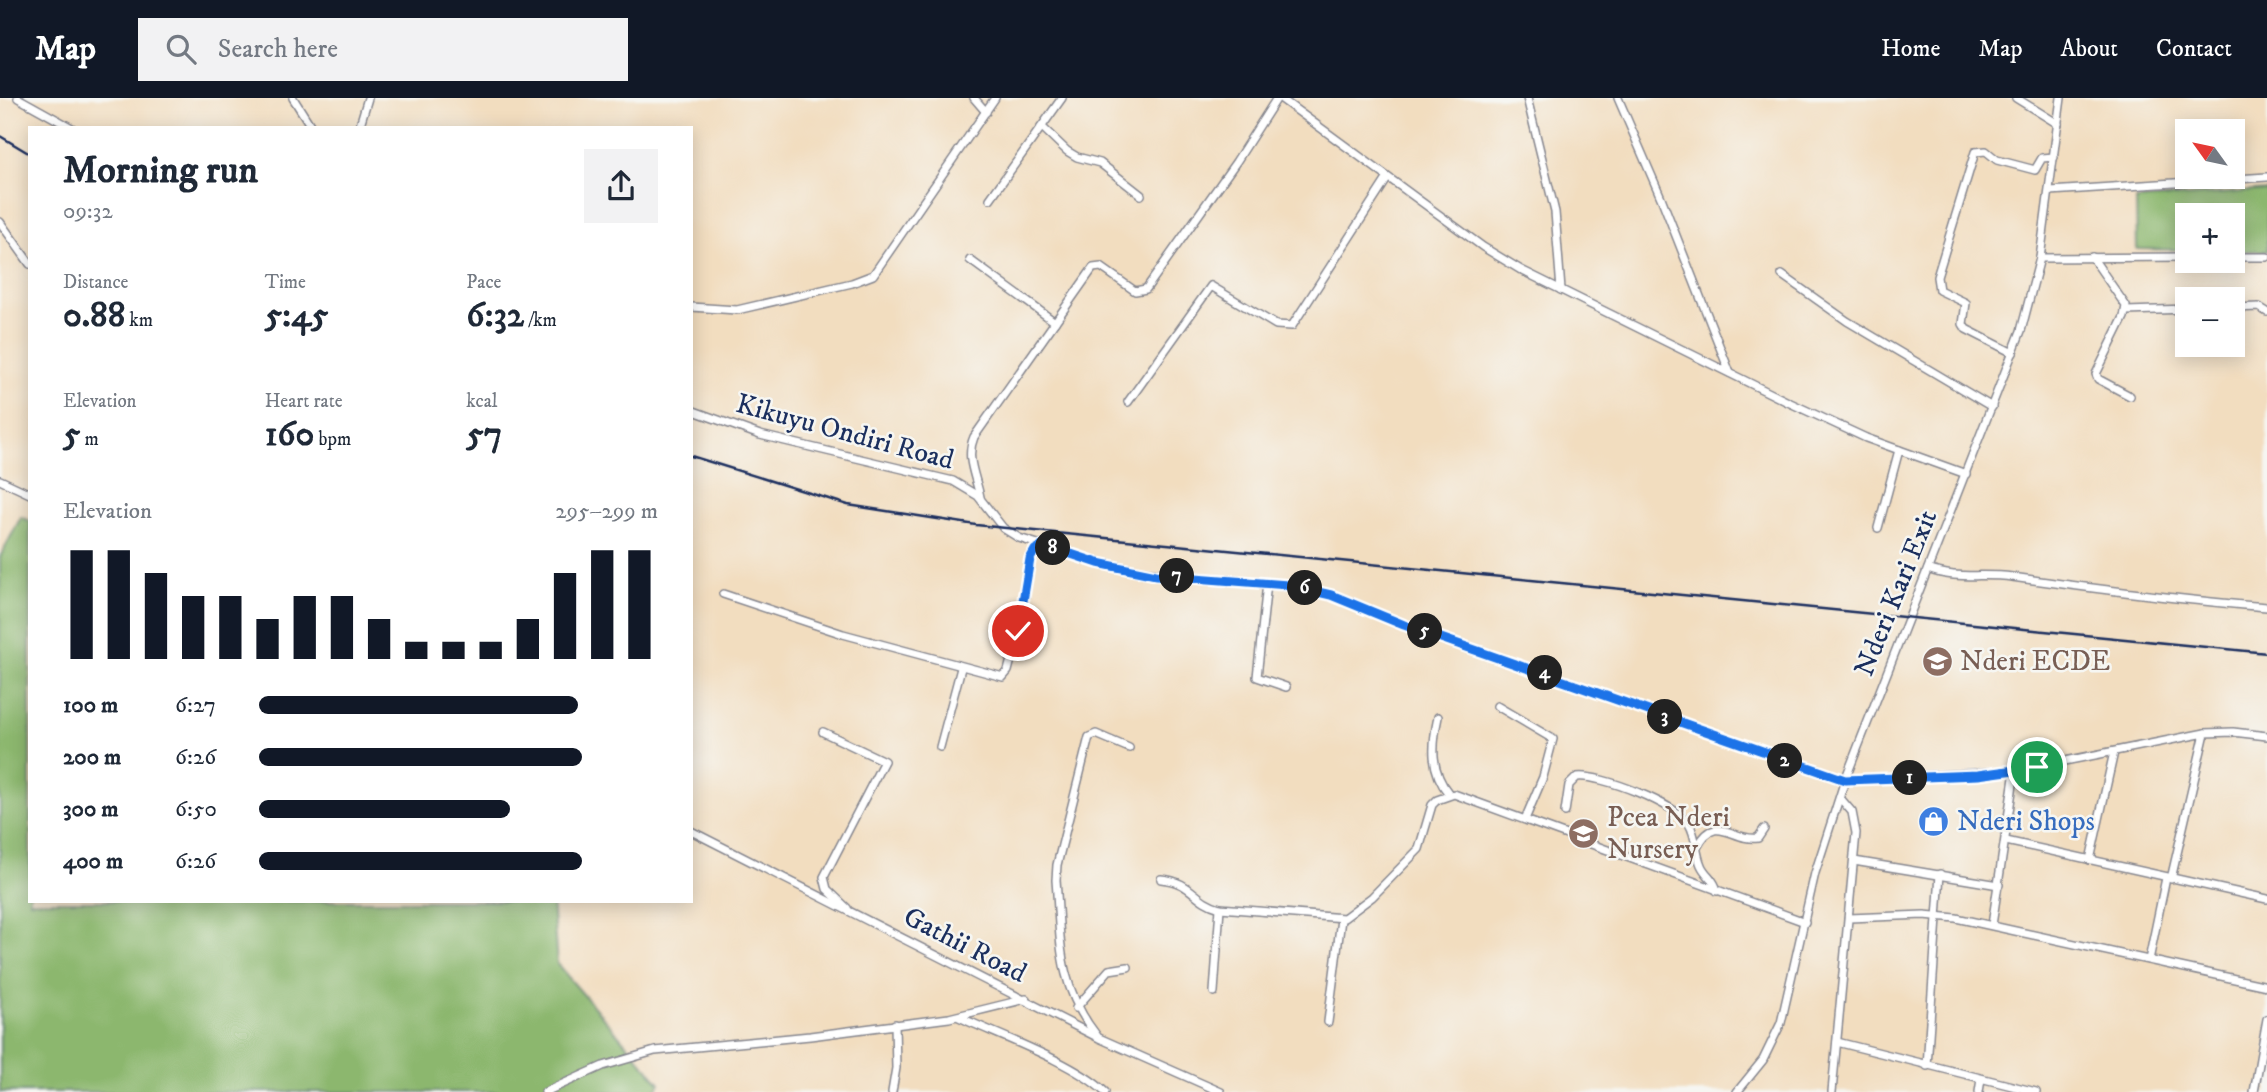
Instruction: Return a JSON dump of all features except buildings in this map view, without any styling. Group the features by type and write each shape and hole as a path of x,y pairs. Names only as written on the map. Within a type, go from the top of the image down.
{"street":[{"path":"18,98 68,126"},
{"path":"293,98 311,126"},
{"path":"360,126 368,98"},
{"path":"974,98 986,112"},
{"path":"693,307 714,311 737,310 852,284 873,275 995,98"},
{"path":"990,199 1062,98"},
{"path":"980,497 970,461 969,448 974,437 1096,266 1135,291 1146,289 1278,98 1483,247 1561,290 1844,428 1966,474"},
{"path":"1527,98 1555,212 1561,290"},
{"path":"1618,98 1662,200 1730,374"},
{"path":"2016,98 2058,124"},
{"name":"Nderi Kari Exit","path":"1737,1092 1763,1060 1781,1023 1815,873 1845,780 2013,353 2040,258 2062,98"},
{"path":"1042,127 1077,158 1100,163 1141,195"},
{"path":"2013,353 1966,329 1963,324 1966,303 1939,290 1937,277 1975,152 1986,151 1997,160 2035,170 2042,158 2054,157"},
{"path":"2050,191 2267,177"},
{"path":"1128,402 1211,286 1276,325 1292,326 1387,179"},
{"path":"0,222 28,261"},
{"path":"2092,257 2117,290 2126,311 2096,374 2103,384 2130,396"},
{"path":"2040,258 2175,257"},
{"path":"2245,257 2267,257"},
{"path":"970,260 1055,322"},
{"path":"1782,275 1847,321 1992,407"},
{"path":"2245,308 2259,307 2267,312"},
{"path":"2126,311 2175,309"},
{"name":"Kikuyu Ondiri Road","path":"693,411 760,435 953,481 980,497 1006,530 1098,563 1156,575 1298,587 1343,599 1404,625 1845,780 2015,771 2205,733 2233,732 2267,736"},
{"path":"1878,528 1899,450"},
{"path":"0,480 28,493"},
{"path":"723,594 843,634 961,668 999,677 1006,676 1021,621 1030,559 1035,550 1044,545"},
{"path":"1928,569 1946,575 2011,577 2077,588 2267,607"},
{"path":"1267,583 1257,677 1286,687"},
{"path":"940,747 961,668"},
{"path":"1497,706 1552,739 1545,772 1526,817"},
{"path":"1438,717 1434,738 1434,764 1441,784 1449,794"},
{"path":"823,732 884,761 824,877 827,889 850,911"},
{"path":"2149,960 2205,733"},
{"path":"1099,1038 1076,1008 1066,978 1056,880 1061,845 1089,737 1096,734 1129,748"},
{"path":"2090,859 2114,752"},
{"path":"1992,925 2015,771"},
{"path":"1565,812 1569,785 1577,777 1594,777 1621,785 1681,815 1689,824 1701,864 1714,880 1717,891"},
{"path":"1161,879 1182,882 1203,902 1220,908 1341,919 1372,897 1419,849 1432,805 1449,794 1459,794 1805,922"},
{"path":"1832,1092 1854,861 1852,812 1840,798"},
{"path":"1698,847 1706,833 1715,830 1726,830 1750,839 1758,838 1764,829"},
{"name":"Gathii Road","path":"693,832 1099,1038 1221,1092"},
{"path":"2006,841 2267,899"},
{"path":"1854,861 1999,885"},
{"path":"1927,1066 1940,874"},
{"path":"1214,992 1220,908"},
{"path":"1849,918 1936,915 2267,986"},
{"path":"1328,1022 1341,919"},
{"path":"1076,1008 1109,970 1128,967"},
{"path":"545,1092 603,1066 655,1051 810,1036 958,1017 1026,999"},
{"path":"958,1017 1046,1058 1096,1084 1105,1092"},
{"path":"2254,1092 2267,1019"},
{"path":"892,1092 896,1068 895,1024"},
{"path":"1837,1042 2036,1092"},
{"path":"1979,1092 1981,1079"}],"green space":[{"path":"2267,190 2267,251 2245,251 2245,203 2175,203 2175,250 2137,249 2136,200"},
{"path":"21,517 28,520 28,903 552,903 557,964 660,1083 655,1092 0,1092 0,557"}],"railway":[{"path":"0,136 28,153"},
{"path":"693,457 848,505 976,525 2267,653"}],"place":[{"name":"Nderi ECDE","path":"1937,661"},
{"name":"Nderi Shops","path":"1934,821"},
{"name":"Pcea Nderi Nursery","path":"1584,833"}],"route":[{"path":"1018,631 1030,559 1035,550 1044,545 1098,563 1156,575 1288,585 1331,595 1404,625 1824,775 1845,780 1978,775 2037,767"}]}
